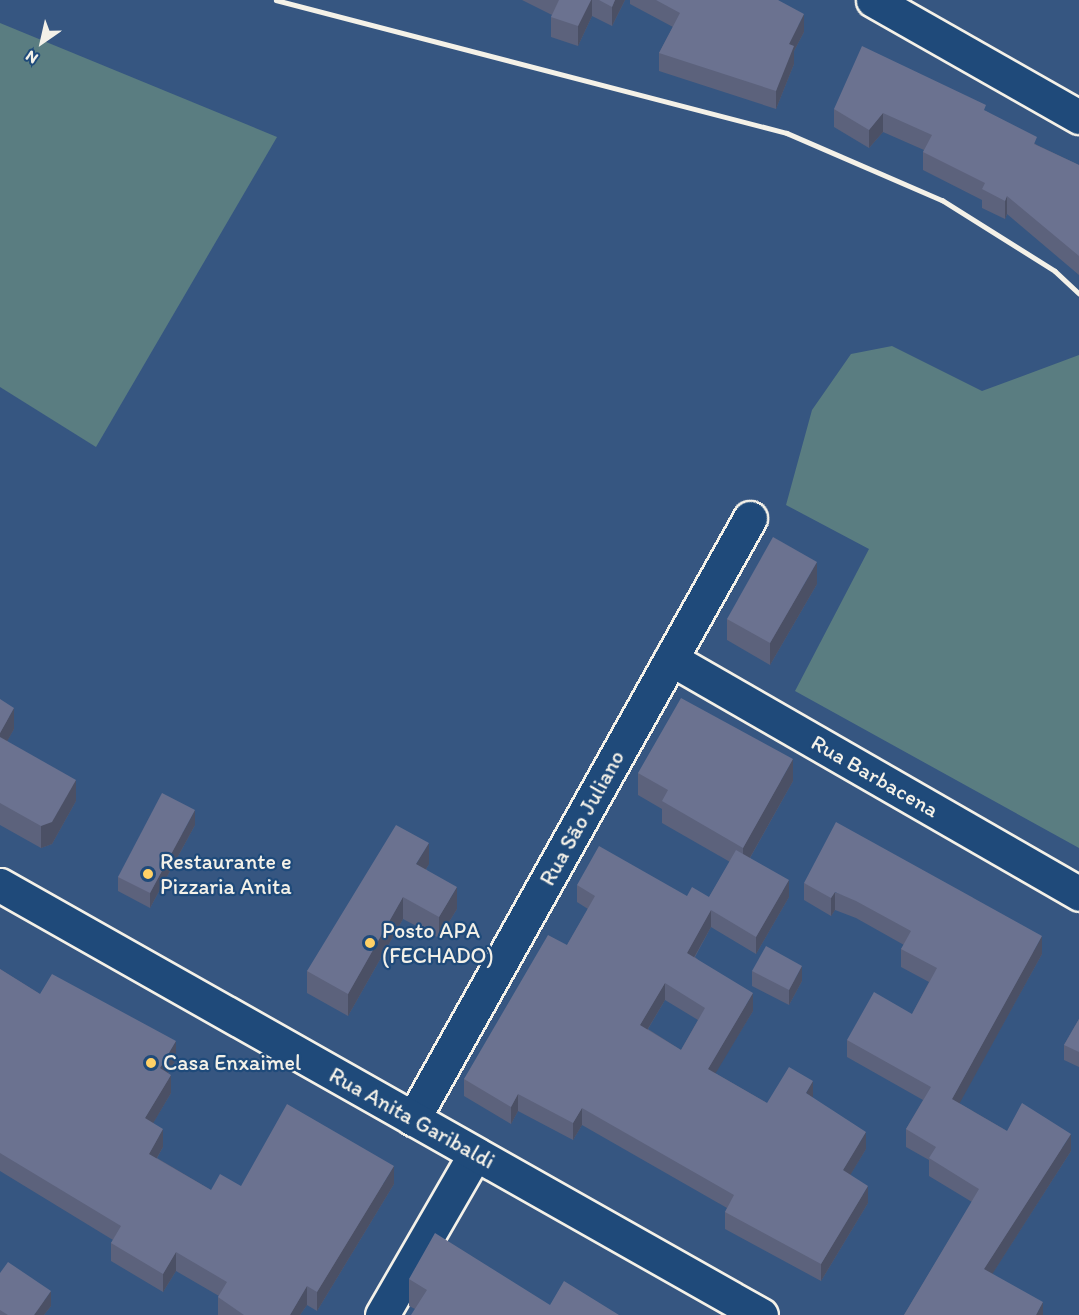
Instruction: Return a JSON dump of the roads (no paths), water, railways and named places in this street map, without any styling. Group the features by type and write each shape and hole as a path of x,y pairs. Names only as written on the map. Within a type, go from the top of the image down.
{"street":[{"path":"873,0 1079,117"},
{"name":"Rua São Juliano","path":"413,1119 750,518"},
{"name":"Rua Barbacena","path":"671,659 1079,894"},
{"name":"Rua Anita Garibaldi","path":"0,885 761,1315"},
{"path":"382,1315 475,1154"}],"railway":[{"path":"276,0 787,133 942,200 1055,271 1079,293"}],"place":[{"name":"Restaurante e Pizzaria Anita","path":"148,874"},
{"name":"Posto APA (FECHADO)","path":"370,943"},
{"name":"Casa Enxaimel","path":"151,1063"}]}
